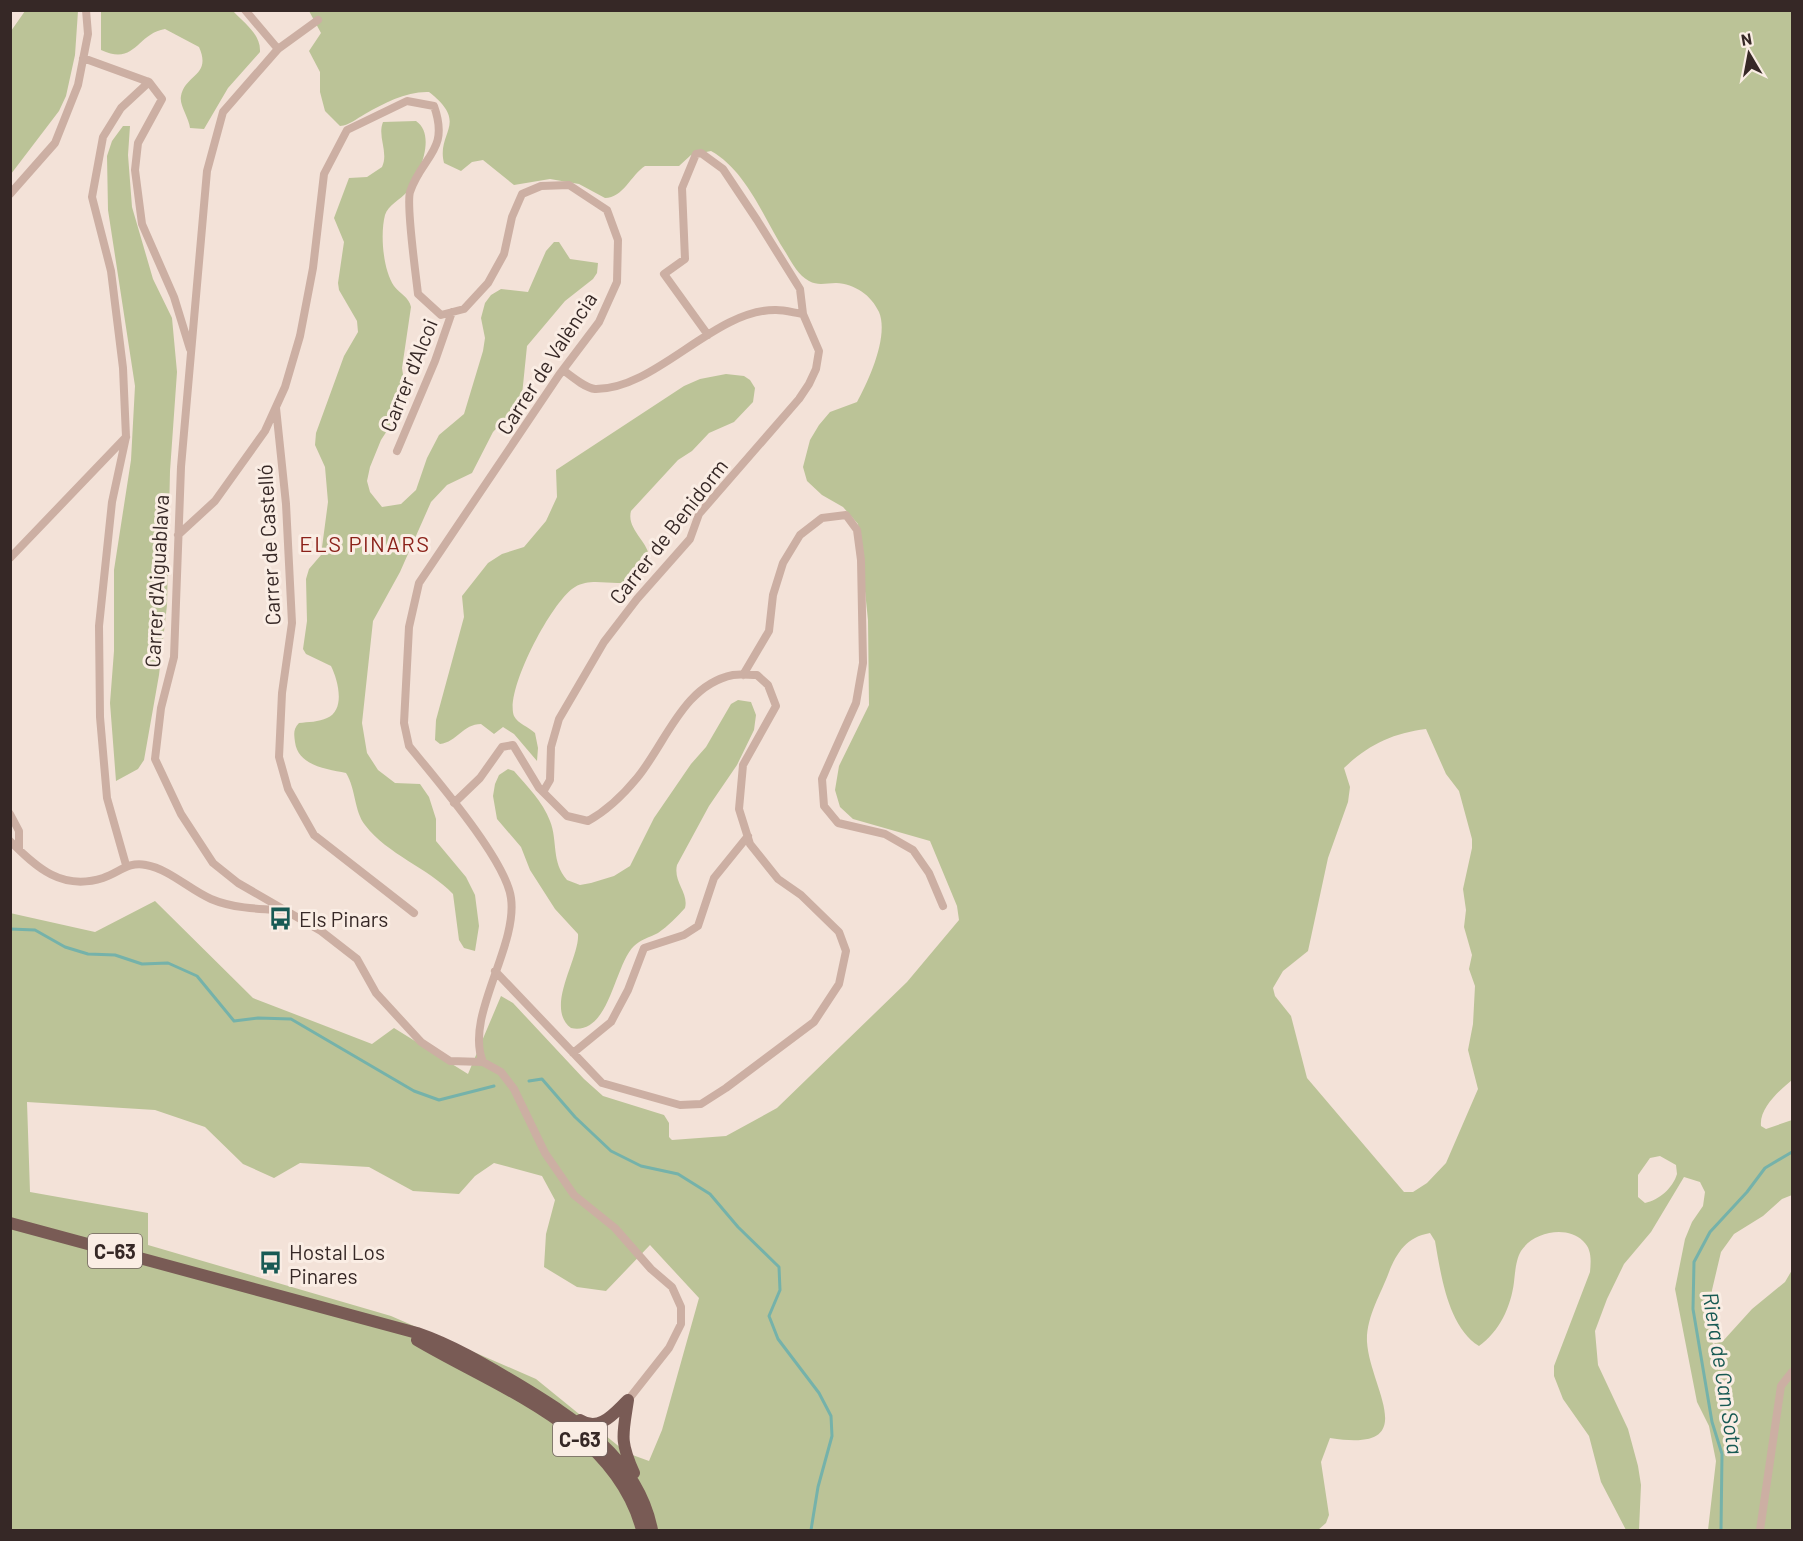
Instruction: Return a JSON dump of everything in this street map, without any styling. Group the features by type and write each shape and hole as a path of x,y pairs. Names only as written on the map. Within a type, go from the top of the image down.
{"main road":[{"name":"C-63","path":"10,1223 430,1337 480,1362 547,1402 599,1442 633,1482 648,1529"},
{"name":"C-63","path":"404,1331 486,1376 563,1425 603,1457 631,1497 648,1529"},
{"name":"C-63","path":"486,1376 497,1377 599,1442 614,1445 622,1431"},
{"name":"C-63","path":"514,1382 531,1387 584,1423 605,1421"},
{"name":"C-63","path":"599,1442 605,1421 628,1400"},
{"name":"C-63","path":"628,1400 622,1431 624,1452 651,1512 648,1529"},
{"path":"605,1421 622,1431"}],"street":[{"path":"10,194 55,143 78,85 88,34 86,10"},
{"path":"245,10 279,49"},
{"name":"Carrer d'Aiguablava","path":"318,20 279,49 223,112 207,171 181,467 174,657 161,708 155,759 181,814 213,863 238,883 321,931 357,959 375,993 421,1042 450,1061 483,1062"},
{"path":"83,58 149,82 162,99 138,143 135,170 142,224 174,297 191,353"},
{"path":"126,865 107,798 100,717 99,626 112,502 126,437 123,368 111,271 92,197 103,137 121,108 149,82"},
{"path":"178,535 215,501 265,431 276,406 300,336 313,268 324,174 347,130 407,100 434,106 441,127 433,154 410,193 418,294 441,315 452,312"},
{"name":"Carrer de Benidorm","path":"543,792 550,780 551,747 559,719 604,642 637,599 690,539 699,514 786,415 816,369 819,351 803,314 800,289 723,169 701,153 696,154 690,164 682,188 686,259 664,274 708,335"},
{"name":"Carrer de València","path":"452,312 464,309 488,283 504,254 512,217 522,194 541,186 569,185 607,210 618,240 617,282 599,322 563,370 419,583 409,627 404,723 410,746 494,859 511,897 508,934 495,971 477,1048 483,1062"},
{"path":"563,370 592,389 617,386 650,370 746,315 775,310 803,314"},
{"name":"Carrer d'Alcoi","path":"397,451 435,361 452,312"},
{"name":"Carrer de Castelló","path":"276,406 286,504 292,623 282,693 279,757 288,789 314,835 414,912"},
{"path":"10,558 126,437"},
{"path":"743,675 769,631 773,595 783,562 800,536 822,518 846,515 857,530 861,560 863,663 856,703 822,779 824,806 838,823 885,834 913,850 929,873 943,906"},
{"path":"454,803 480,778 502,747 513,745 543,792 567,816 588,821 607,811 638,777 675,719 705,687 733,675 757,675 768,686 777,706 743,765 739,809 750,844 777,879 801,895 839,932 846,951 839,984 814,1022 753,1070 701,1104 680,1105 602,1083 495,971"},
{"path":"10,814 19,831 19,849"},
{"path":"573,1053 612,1022 628,990 644,948 684,935 698,926 714,878 748,837"},
{"path":"10,841 35,865 56,879 103,878 126,865 146,865 213,900 252,909 282,910"},
{"path":"483,1062 501,1072 514,1089 545,1153 574,1195 615,1228 651,1269 672,1287 681,1307 681,1324 669,1348 628,1400"},
{"path":"1760,1530 1781,1386 1792,1372"}],"green space":[{"path":"25,11 78,11 75,55 66,96 59,111 11,174 11,31"},
{"path":"101,11 233,11 255,34 260,52 228,88 204,129 190,128 181,103 181,96 183,89 202,64 199,47 165,29 155,32 129,52 113,54 101,50"},
{"path":"309,11 1792,11 1792,1080 1776,1094 1767,1106 1761,1119 1761,1126 1766,1129 1792,1120 1792,1195 1782,1199 1763,1216 1734,1234 1721,1252 1712,1290 1710,1335 1713,1344 1723,1341 1752,1309 1785,1282 1792,1270 1792,1530 1708,1530 1716,1461 1709,1426 1697,1402 1675,1289 1685,1239 1692,1222 1703,1206 1705,1192 1700,1182 1684,1177 1651,1232 1624,1264 1595,1331 1598,1365 1628,1429 1638,1466 1641,1485 1639,1530 1626,1530 1601,1482 1589,1436 1563,1399 1554,1376 1554,1366 1591,1264 1586,1244 1576,1236 1560,1232 1542,1235 1526,1244 1521,1251 1507,1310 1492,1334 1479,1346 1468,1337 1453,1313 1443,1284 1435,1241 1430,1233 1415,1238 1399,1252 1375,1306 1367,1333 1370,1360 1385,1413 1384,1427 1376,1436 1359,1440 1330,1438 1321,1462 1329,1515 1326,1523 1318,1530 11,1530 10,913 95,932 155,901 253,998 372,1044 394,1028 468,1074 501,996 513,1003 584,1079 603,1096 664,1115 669,1123 669,1137 672,1140 726,1136 777,1108 907,982 959,920 957,906 930,841 853,819 840,807 835,790 839,766 869,705 868,620 858,524 843,507 822,495 807,481 803,467 810,440 819,425 830,412 857,402 867,382 880,345 881,333 879,312 872,300 856,288 836,283 816,283 802,276 745,183 724,160 711,151 691,155 679,166 645,166 617,194 605,198 579,184 550,179 514,185 483,160 472,162 461,171 444,163 444,143 450,120 448,112 429,92 412,93 396,98 340,126 325,111 320,92 320,72 309,51 321,33","holes":["1426,729 1446,774 1459,791 1472,839 1463,889 1466,910 1464,927 1472,955 1469,969 1475,986 1473,1024 1468,1050 1478,1089 1446,1163 1427,1183 1413,1192 1404,1192 1307,1078 1291,1016 1275,996 1273,988 1283,971 1308,951 1328,858 1348,802 1350,787 1344,768 1362,753 1382,741","27,1102 155,1110 205,1127 243,1164 274,1178 300,1163 369,1167 413,1191 459,1194 475,1176 494,1163 542,1176 555,1200 546,1234 544,1267 577,1287 606,1291 650,1245 699,1298 662,1430 649,1461 627,1453 536,1379 391,1316 148,1245 148,1213 30,1192","1660,1156 1676,1165 1677,1174 1665,1193 1645,1203 1638,1197 1638,1175 1650,1158"]},
{"path":"416,121 422,127 425,136 424,156 407,192 387,211 383,232 387,271 394,286 411,307 402,368 407,400 381,440 367,481 370,492 382,507 401,504 416,490 427,458 439,435 464,414 483,351 485,338 481,318 485,303 491,295 501,289 528,292 546,251 554,242 559,242 570,259 598,263 597,273 593,279 565,301 527,346 522,395 518,405 493,432 472,473 447,485 431,502 400,572 373,621 362,723 367,753 378,770 395,783 420,784 429,797 436,819 436,841 466,877 475,895 479,926 475,951 464,948 459,940 453,894 432,876 396,853 374,835 361,819 346,773 322,768 307,761 297,750 294,736 299,723 317,721 333,714 337,708 339,694 331,666 306,654 303,649 307,621 306,579 309,569 321,555 328,502 325,467 315,445 316,433 344,356 358,332 357,321 339,290 344,242 334,218 349,178 367,177 382,167 384,161 381,133 383,122"},
{"path":"123,126 130,126 128,155 132,207 153,279 172,318 177,372 170,471 167,605 159,675 144,760 138,769 116,781 110,703 114,651 114,570 131,460 135,386 108,210 107,156 112,141"},
{"path":"726,374 744,376 750,380 755,388 753,402 734,422 709,433 692,451 678,460 631,511 630,519 649,554 646,569 639,577 631,581 593,582 575,587 555,609 532,647 516,687 513,704 516,719 535,733 538,748 537,761 514,734 503,727 494,734 481,724 475,725 446,743 440,744 435,740 436,720 464,617 462,596 488,563 502,554 524,547 546,521 557,497 556,470 684,386 700,379"},
{"path":"738,700 751,702 756,715 754,730 737,765 709,806 677,865 677,877 685,897 685,908 658,933 634,946 627,955 603,1011 594,1021 584,1028 571,1028 564,1019 561,1008 578,934 555,909 530,870 521,847 497,819 493,796 499,775 508,769 514,771 543,807 550,821 559,866 567,880 580,885 614,876 630,866 654,818 691,764 706,747 731,704"}],"waterway":[{"path":"10,929 35,930 65,947 88,954 115,955 142,964 168,963 197,976 234,1021 258,1018 291,1019 414,1091 439,1100 494,1086"},
{"path":"529,1081 542,1079 575,1117 611,1151 641,1166 678,1174 710,1194 738,1227 779,1267 780,1290 769,1316 778,1339 819,1393 831,1416 832,1436 818,1487 811,1530"},
{"name":"Riera de Can Sota","path":"1721,1530 1722,1454 1712,1422 1693,1309 1694,1262 1710,1232 1747,1192 1765,1168 1792,1152"}],"place":[{"name":"Els Pinars","path":"281,918"},
{"name":"Hostal Los Pinares","path":"271,1263"}],"district":[{"name":"ELS PINARS","path":"365,543"}]}
